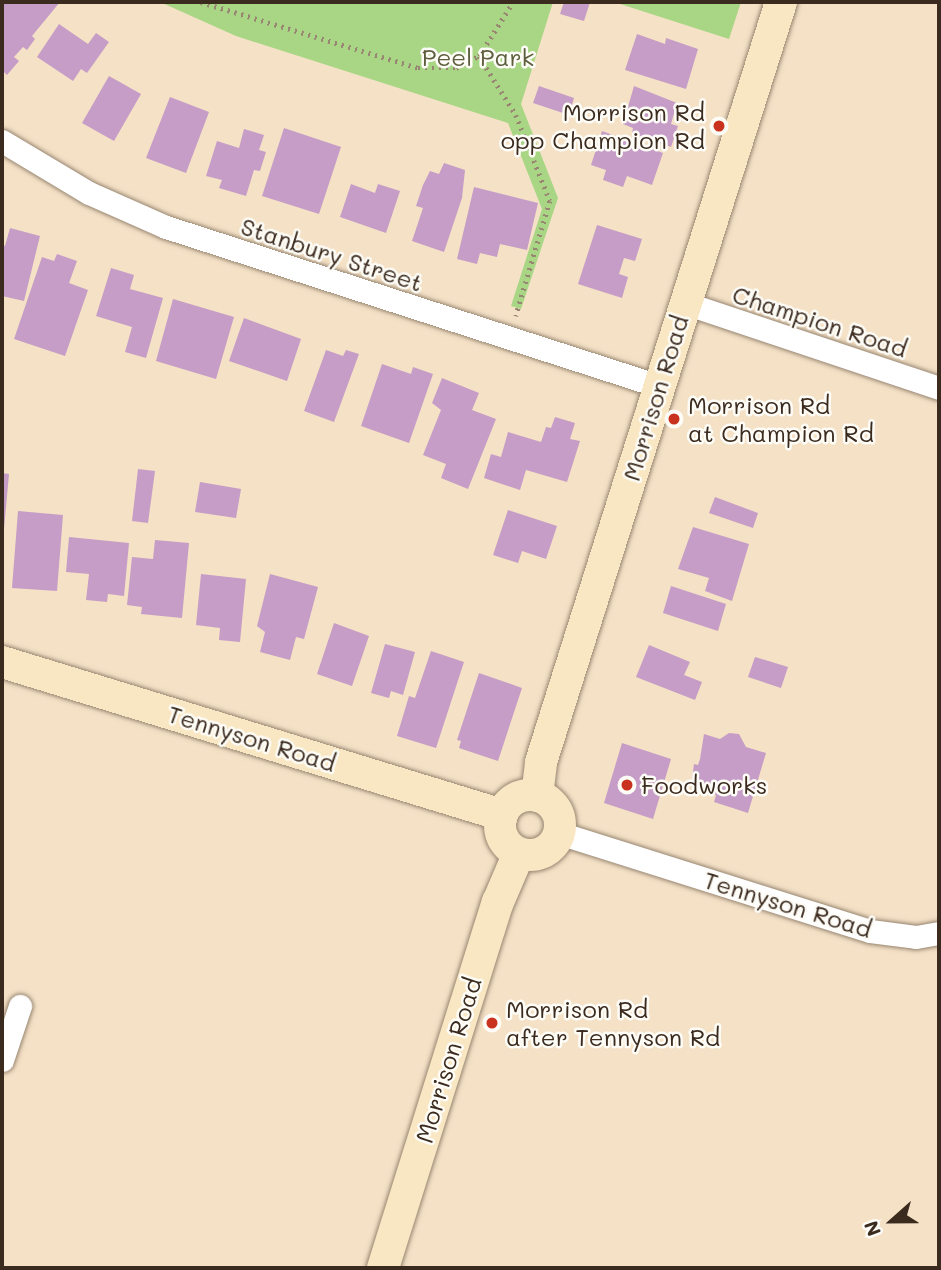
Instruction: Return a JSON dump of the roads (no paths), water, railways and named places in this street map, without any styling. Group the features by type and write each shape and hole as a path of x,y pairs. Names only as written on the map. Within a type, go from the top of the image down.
{"street":[{"name":"Morrison Road","path":"537,796 541,762 781,2"},
{"name":"Stanbury Street","path":"2,141 89,193 166,227 659,387"},
{"name":"Champion Road","path":"685,303 939,388"},
{"name":"Tennyson Road","path":"2,662 502,815"},
{"path":"537,796 546,800 558,814 559,833 544,852 536,855 519,853 505,842 500,824 502,815 512,801 537,796"},
{"name":"Tennyson Road","path":"559,833 870,930 916,937 939,933"},
{"name":"Morrison Road","path":"383,1268 498,902 519,853"},
{"path":"2,1060 20,1006"}],"place":[{"name":"Morrison Rd opp Champion Rd","path":"719,126"},
{"name":"Morrison Rd at Champion Rd","path":"674,419"},
{"name":"Foodworks","path":"627,785"},
{"name":"Morrison Rd after Tennyson Rd","path":"492,1023"}],"park label":[{"name":"Peel Park","path":"478,57"}]}
